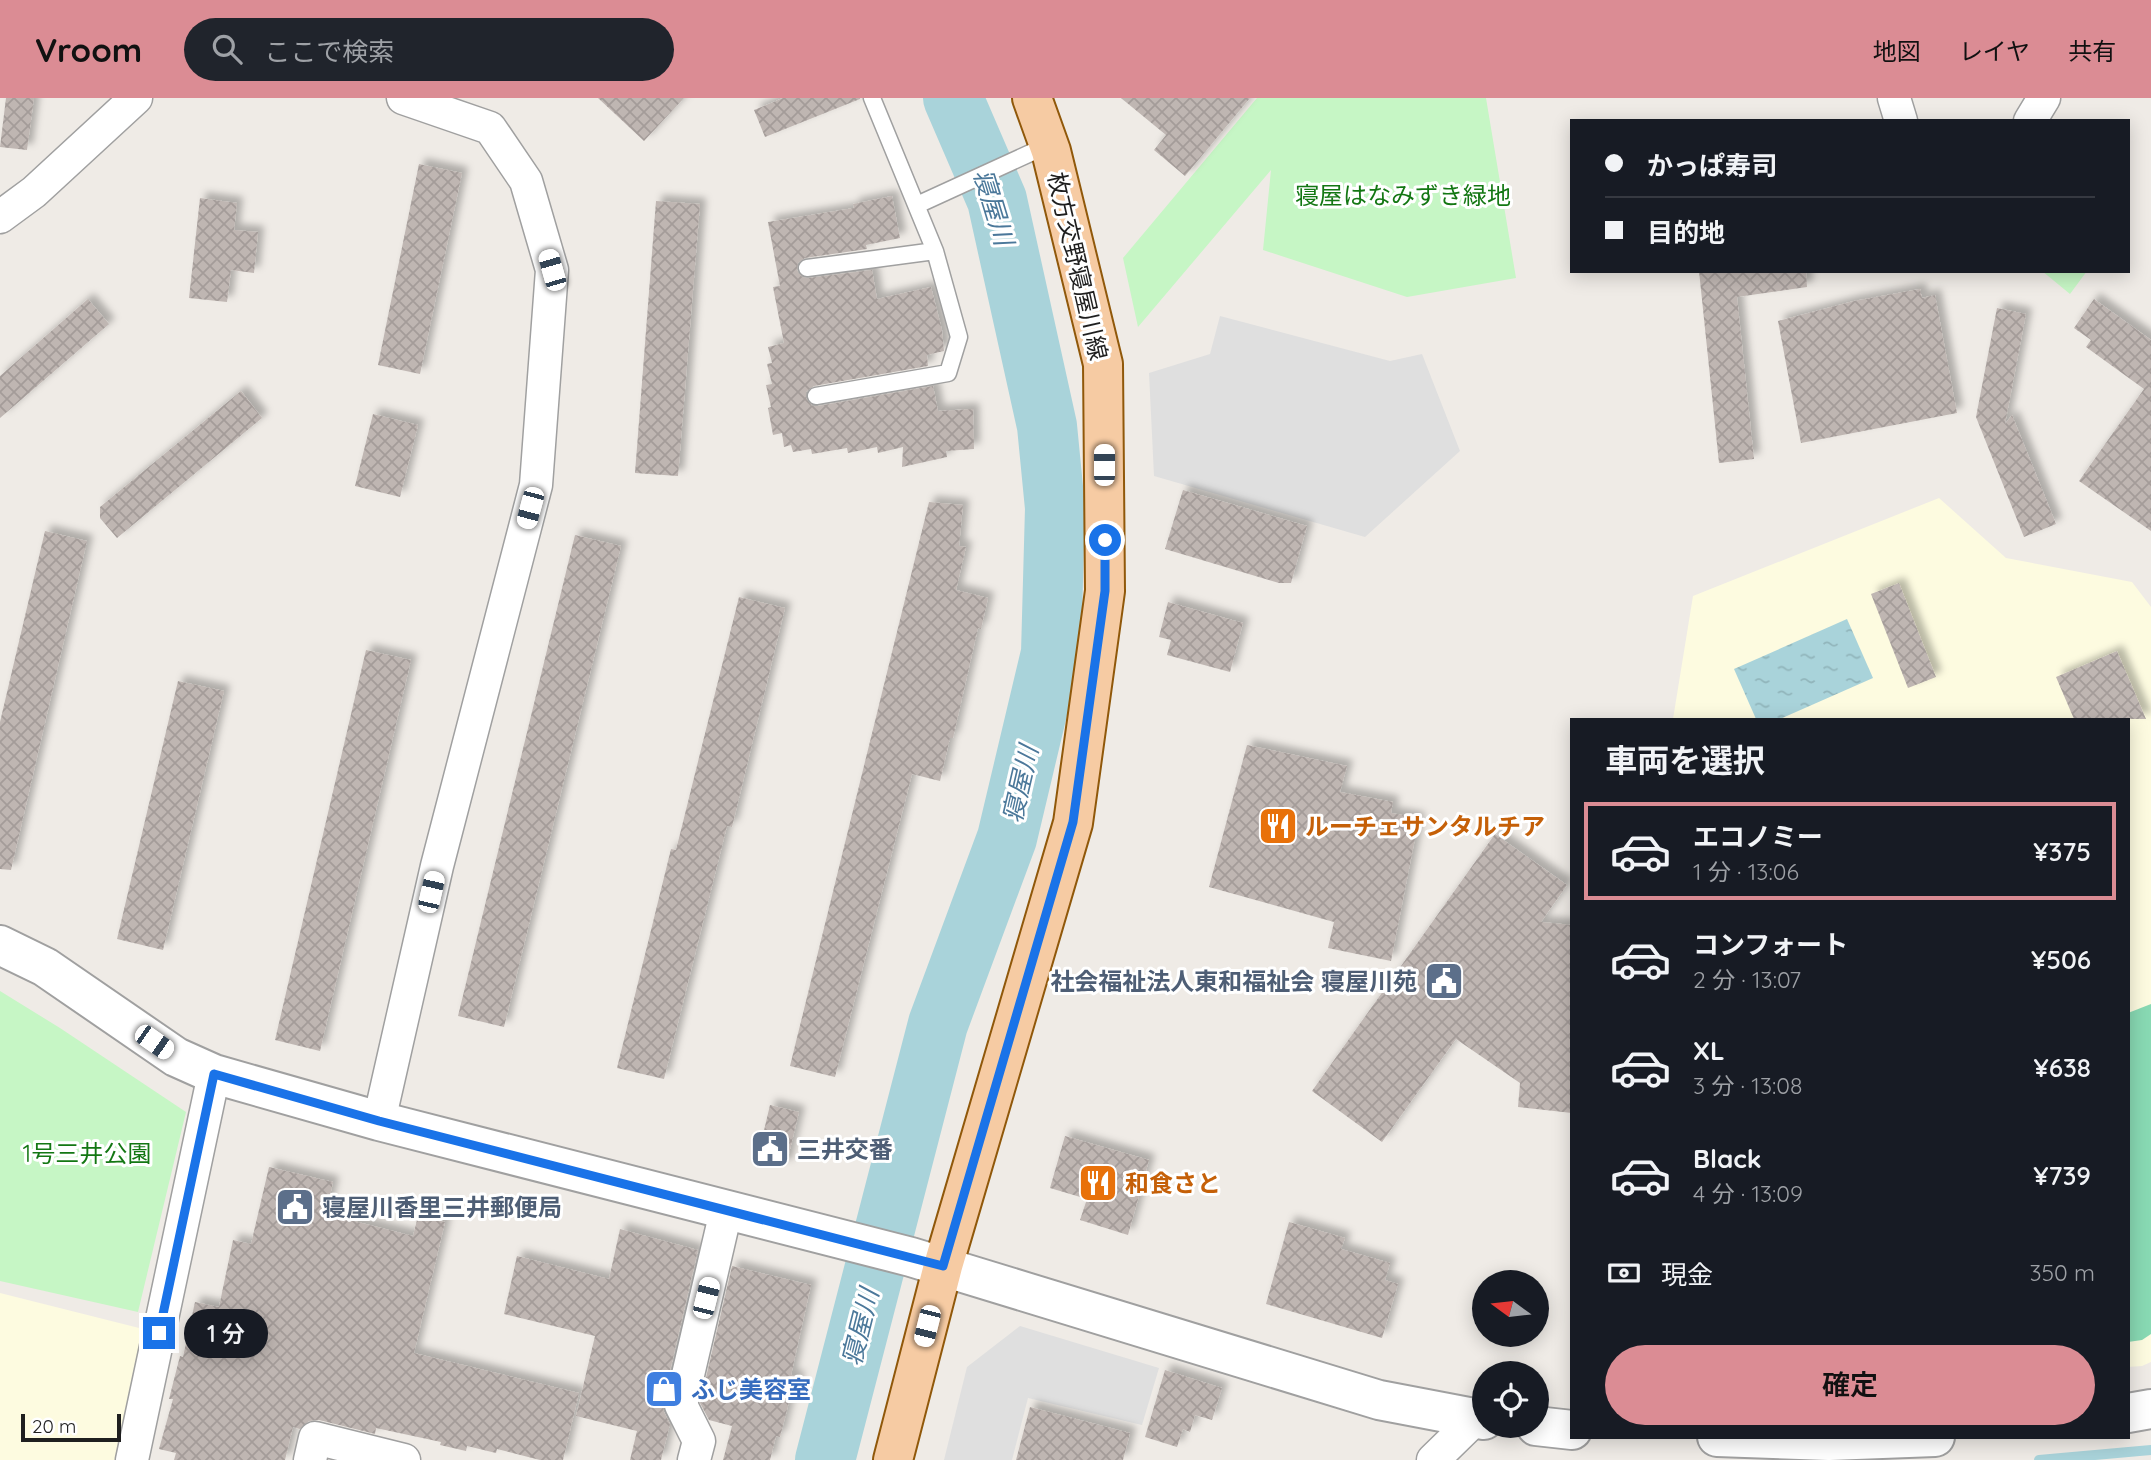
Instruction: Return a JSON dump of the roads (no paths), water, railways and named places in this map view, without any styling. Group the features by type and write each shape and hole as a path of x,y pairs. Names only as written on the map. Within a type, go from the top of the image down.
{"main road":[{"name":"枚方交野寝屋川線","path":"893,1460 927,1261 1073,822 1105,591 1103,364 1048,145 1032,98"}],"street":[{"path":"0,217 34,192 136,98"},
{"path":"379,1121 437,866 536,485 552,270 526,181 490,128 403,98"},
{"path":"1894,98 1900,119"},
{"path":"2031,119 2045,98"},
{"path":"0,945 44,967 176,1057 214,1074 379,1121 927,1261 1379,1400 1472,1417"},
{"path":"132,1460 214,1074"},
{"path":"694,1460 699,1441 681,1405 726,1211"},
{"path":"2130,1413 2151,1409"},
{"path":"1433,1460 1472,1426"},
{"path":"1549,1427 1570,1430"},
{"path":"310,1460 315,1438 404,1460"}],"lane":[{"path":"816,396 948,373 959,337 935,251 872,98"},
{"path":"917,205 1048,145"},
{"path":"807,268 935,251"}],"water":[{"path":"1847,619 1873,678 1782,718 1756,718 1734,669"}],"waterway":[{"name":"寝屋川","path":"825,1460 938,1024 1007,838 1051,653 1055,508 1047,426 997,200 953,98"},
{"path":"2039,1460 2151,1450"}],"place":[{"name":"ルーチェサンタルチア","path":"1278,826"},
{"name":"社会福祉法人東和福祉会 寝屋川苑","path":"1444,981"},
{"name":"三井交番","path":"770,1149"},
{"name":"和食さと","path":"1098,1183"},
{"name":"寝屋川香里三井郵便局","path":"295,1207"},
{"name":"ふじ美容室","path":"664,1389"}],"park label":[{"name":"寝屋はなみずき緑地","path":"1403,195"},
{"name":"1号三井公園","path":"87,1153"}]}
